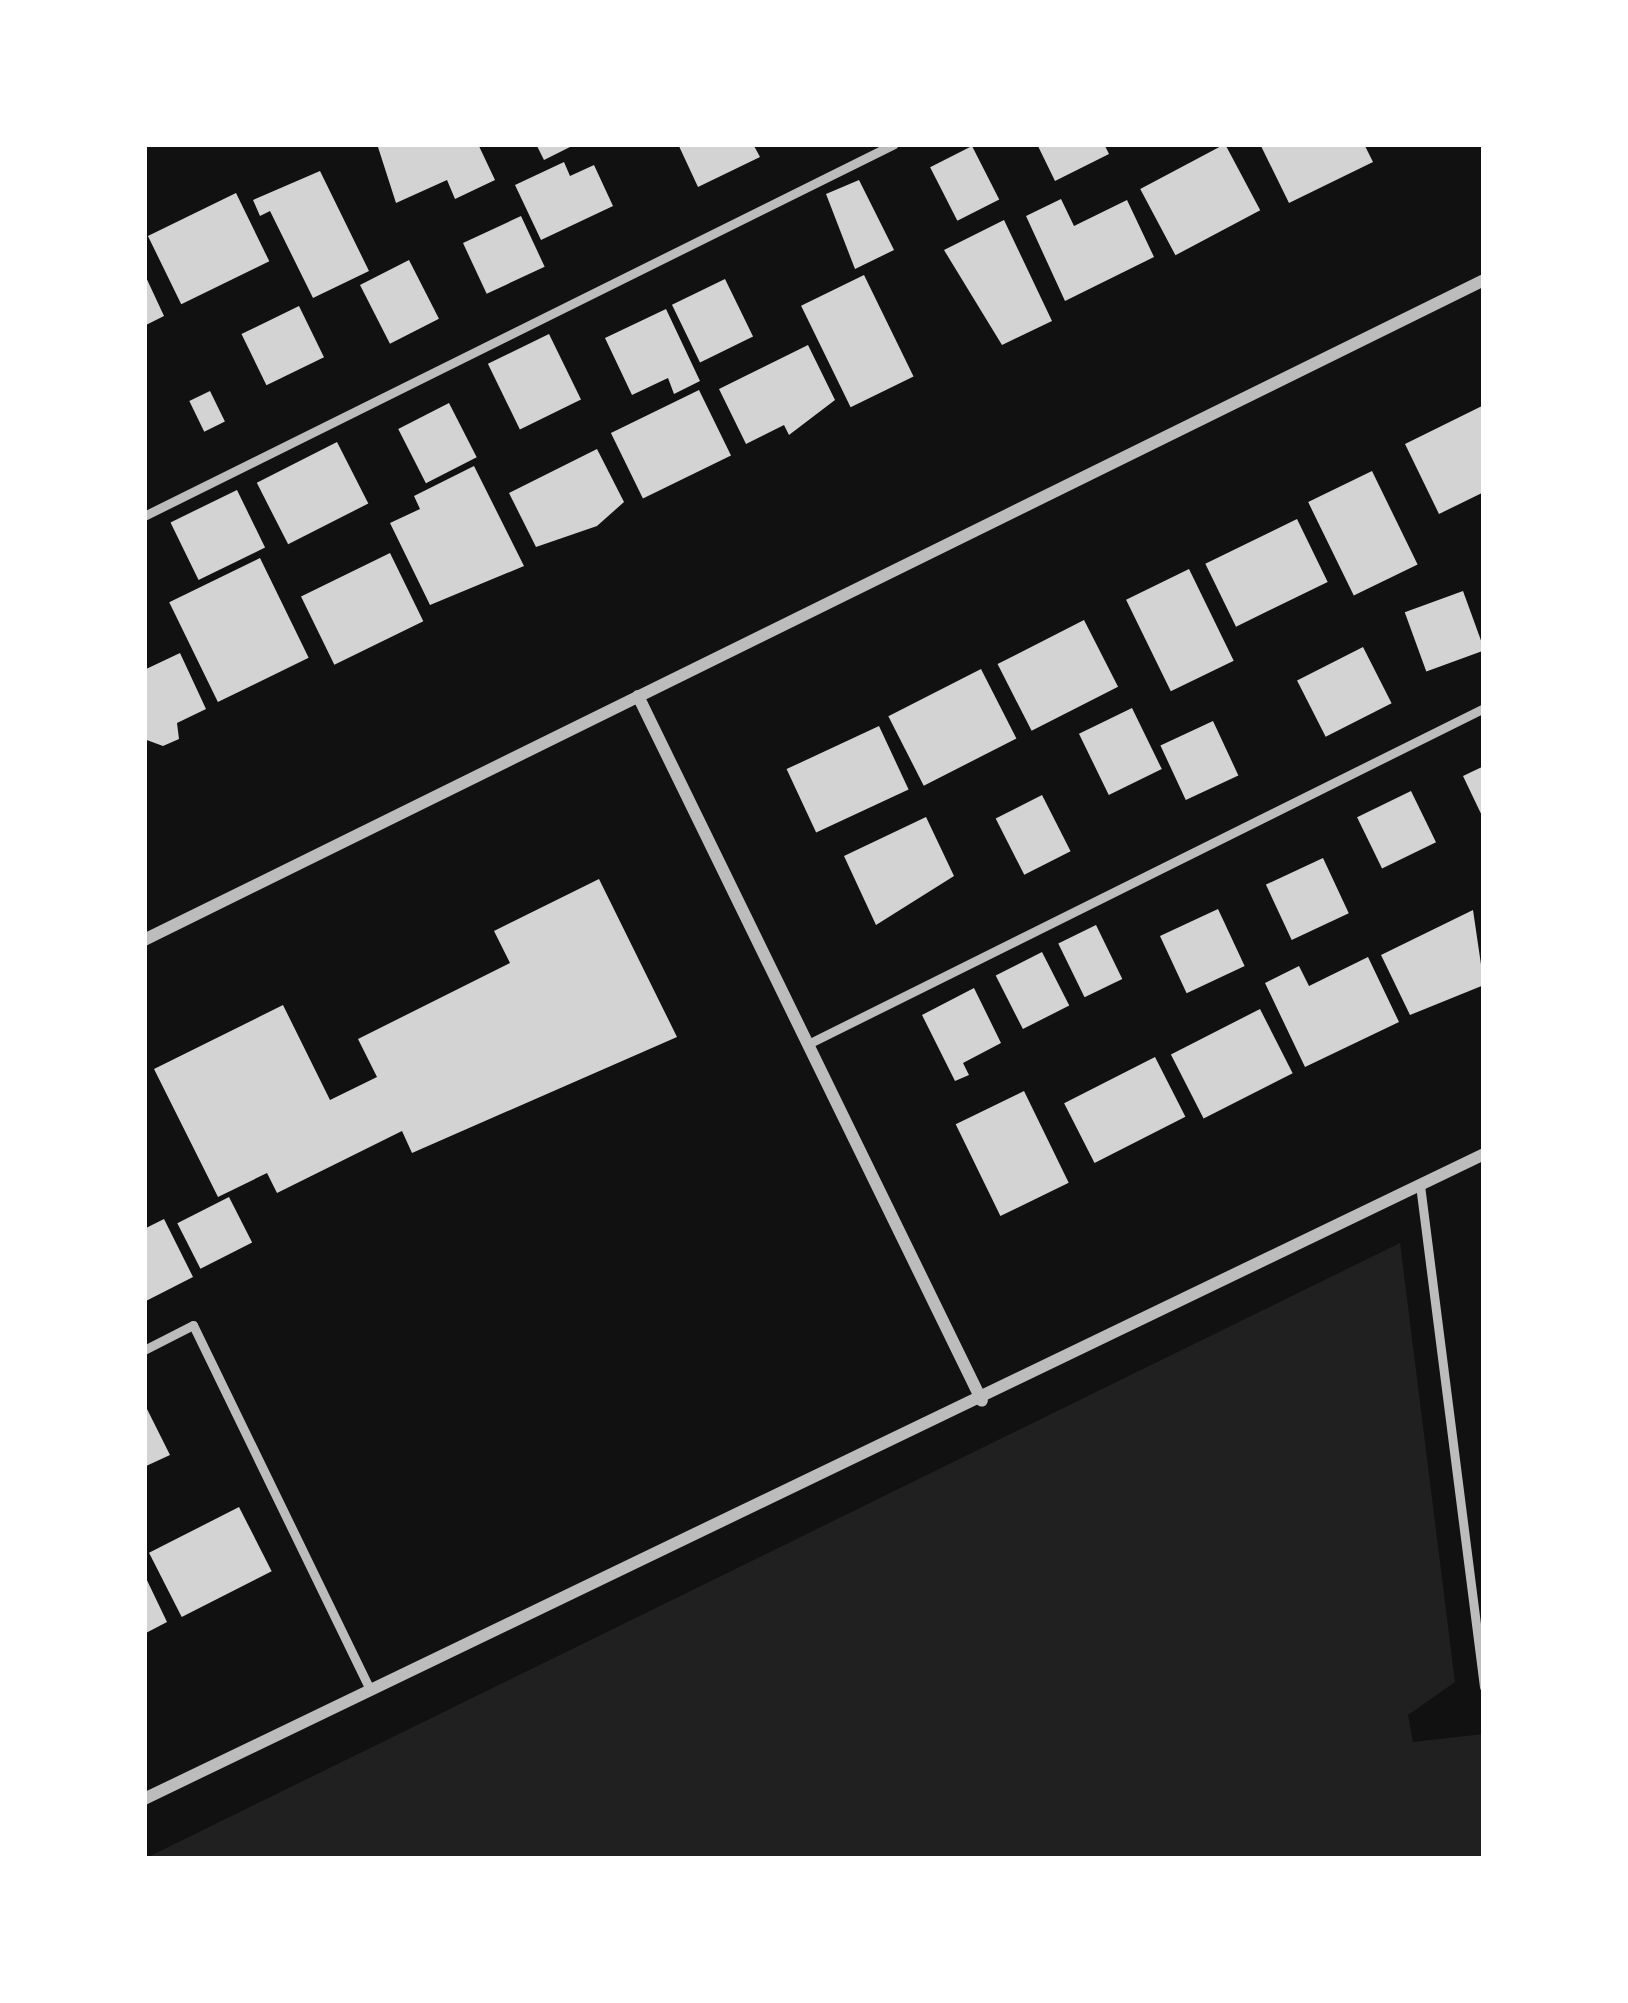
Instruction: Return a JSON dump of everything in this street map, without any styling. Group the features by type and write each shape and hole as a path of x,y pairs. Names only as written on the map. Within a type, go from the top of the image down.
{"street":[{"path":"144,940 1484,280"},
{"path":"638,696 982,1401"},
{"path":"144,1799 982,1401 1484,1154"}],"lane":[{"path":"144,516 894,144"},
{"path":"808,1044 1484,708"},
{"path":"1420,1185 1484,1687"},
{"path":"144,1350 193,1325 370,1690"}],"shaded area":[{"path":"1400,1243 1455,1682 1408,1715 1413,1742 1484,1734 1484,1859 144,1859"}],"building":[{"path":"377,144 478,144 495,180 455,199 447,180 396,203"},
{"path":"536,144 576,144 544,160"},
{"path":"678,144 753,144 760,157 698,187"},
{"path":"1037,144 1104,144 1109,154 1055,181"},
{"path":"1225,144 1260,210 1175,255 1140,189"},
{"path":"1260,144 1364,144 1373,162 1289,203"},
{"path":"972,146 999,199 957,221 930,167"},
{"path":"564,162 570,176 594,165 613,206 541,240 515,185"},
{"path":"320,171 369,271 313,298 270,211 260,216 253,200"},
{"path":"859,180 894,250 855,269 826,194"},
{"path":"236,193 269,261 181,304 148,236"},
{"path":"1061,199 1074,226 1127,200 1154,257 1065,301 1026,216"},
{"path":"521,216 545,267 487,294 463,243"},
{"path":"1004,220 1052,321 1002,345 944,250"},
{"path":"409,260 439,319 390,344 360,285"},
{"path":"144,273 164,316 144,326"},
{"path":"864,275 914,377 851,407 801,306"},
{"path":"725,279 753,337 700,362 672,305"},
{"path":"299,306 324,357 266,385 241,334"},
{"path":"666,309 700,381 674,394 668,378 632,395 605,338"},
{"path":"549,334 581,400 520,429 488,364"},
{"path":"808,345 835,400 789,435 784,425 746,444 719,389"},
{"path":"699,390 731,456 643,499 611,433"},
{"path":"210,391 225,422 204,432 189,401"},
{"path":"449,403 477,457 426,483 398,429"},
{"path":"1484,405 1484,492 1439,514 1405,444"},
{"path":"337,442 368,503 288,544 257,483"},
{"path":"597,449 624,502 597,526 536,547 509,493"},
{"path":"474,466 524,566 430,605 390,523 420,509 414,496"},
{"path":"1372,471 1418,564 1354,596 1308,502"},
{"path":"237,490 265,548 199,580 170,522"},
{"path":"1297,519 1328,582 1236,627 1205,564"},
{"path":"390,553 423,621 334,665 301,596"},
{"path":"260,558 309,658 218,702 169,602"},
{"path":"1189,569 1234,661 1171,691 1126,600"},
{"path":"1463,591 1484,650 1426,671 1405,612"},
{"path":"1084,620 1118,687 1032,731 998,664"},
{"path":"1363,647 1392,703 1326,737 1297,681"},
{"path":"180,653 206,709 177,723 179,739 163,746 144,739 144,670"},
{"path":"981,669 1016,738 924,786 888,716"},
{"path":"1132,708 1162,769 1109,795 1079,734"},
{"path":"1213,721 1238,775 1186,800 1160,746"},
{"path":"879,726 909,789 816,833 787,769"},
{"path":"1484,766 1484,820 1463,776"},
{"path":"1411,791 1436,842 1382,869 1357,817"},
{"path":"1042,795 1071,851 1024,875 996,819"},
{"path":"926,817 954,876 876,925 844,856"},
{"path":"1323,858 1349,913 1292,940 1266,885"},
{"path":"599,879 677,1037 412,1153 402,1131 277,1193 267,1173 218,1197 154,1069 283,1005 330,1100 377,1077 358,1039 510,963 494,931"},
{"path":"1218,909 1245,966 1187,993 1160,936"},
{"path":"1473,910 1484,985 1410,1015 1381,955"},
{"path":"1096,925 1122,979 1085,997 1058,943"},
{"path":"1042,952 1069,1005 1023,1029 996,976"},
{"path":"1368,957 1399,1022 1305,1067 1265,983 1299,966 1309,986"},
{"path":"974,988 1001,1043 963,1063 969,1075 955,1081 922,1015"},
{"path":"1260,1009 1293,1073 1204,1119 1171,1054"},
{"path":"1155,1057 1185,1117 1095,1163 1064,1103"},
{"path":"1024,1091 1069,1183 1000,1216 956,1124"},
{"path":"229,1197 252,1242 200,1269 177,1223"},
{"path":"164,1219 193,1277 144,1302 144,1229"},
{"path":"144,1403 170,1455 144,1467"},
{"path":"239,1507 272,1571 182,1617 149,1553"},
{"path":"144,1574 167,1622 144,1634"}]}
